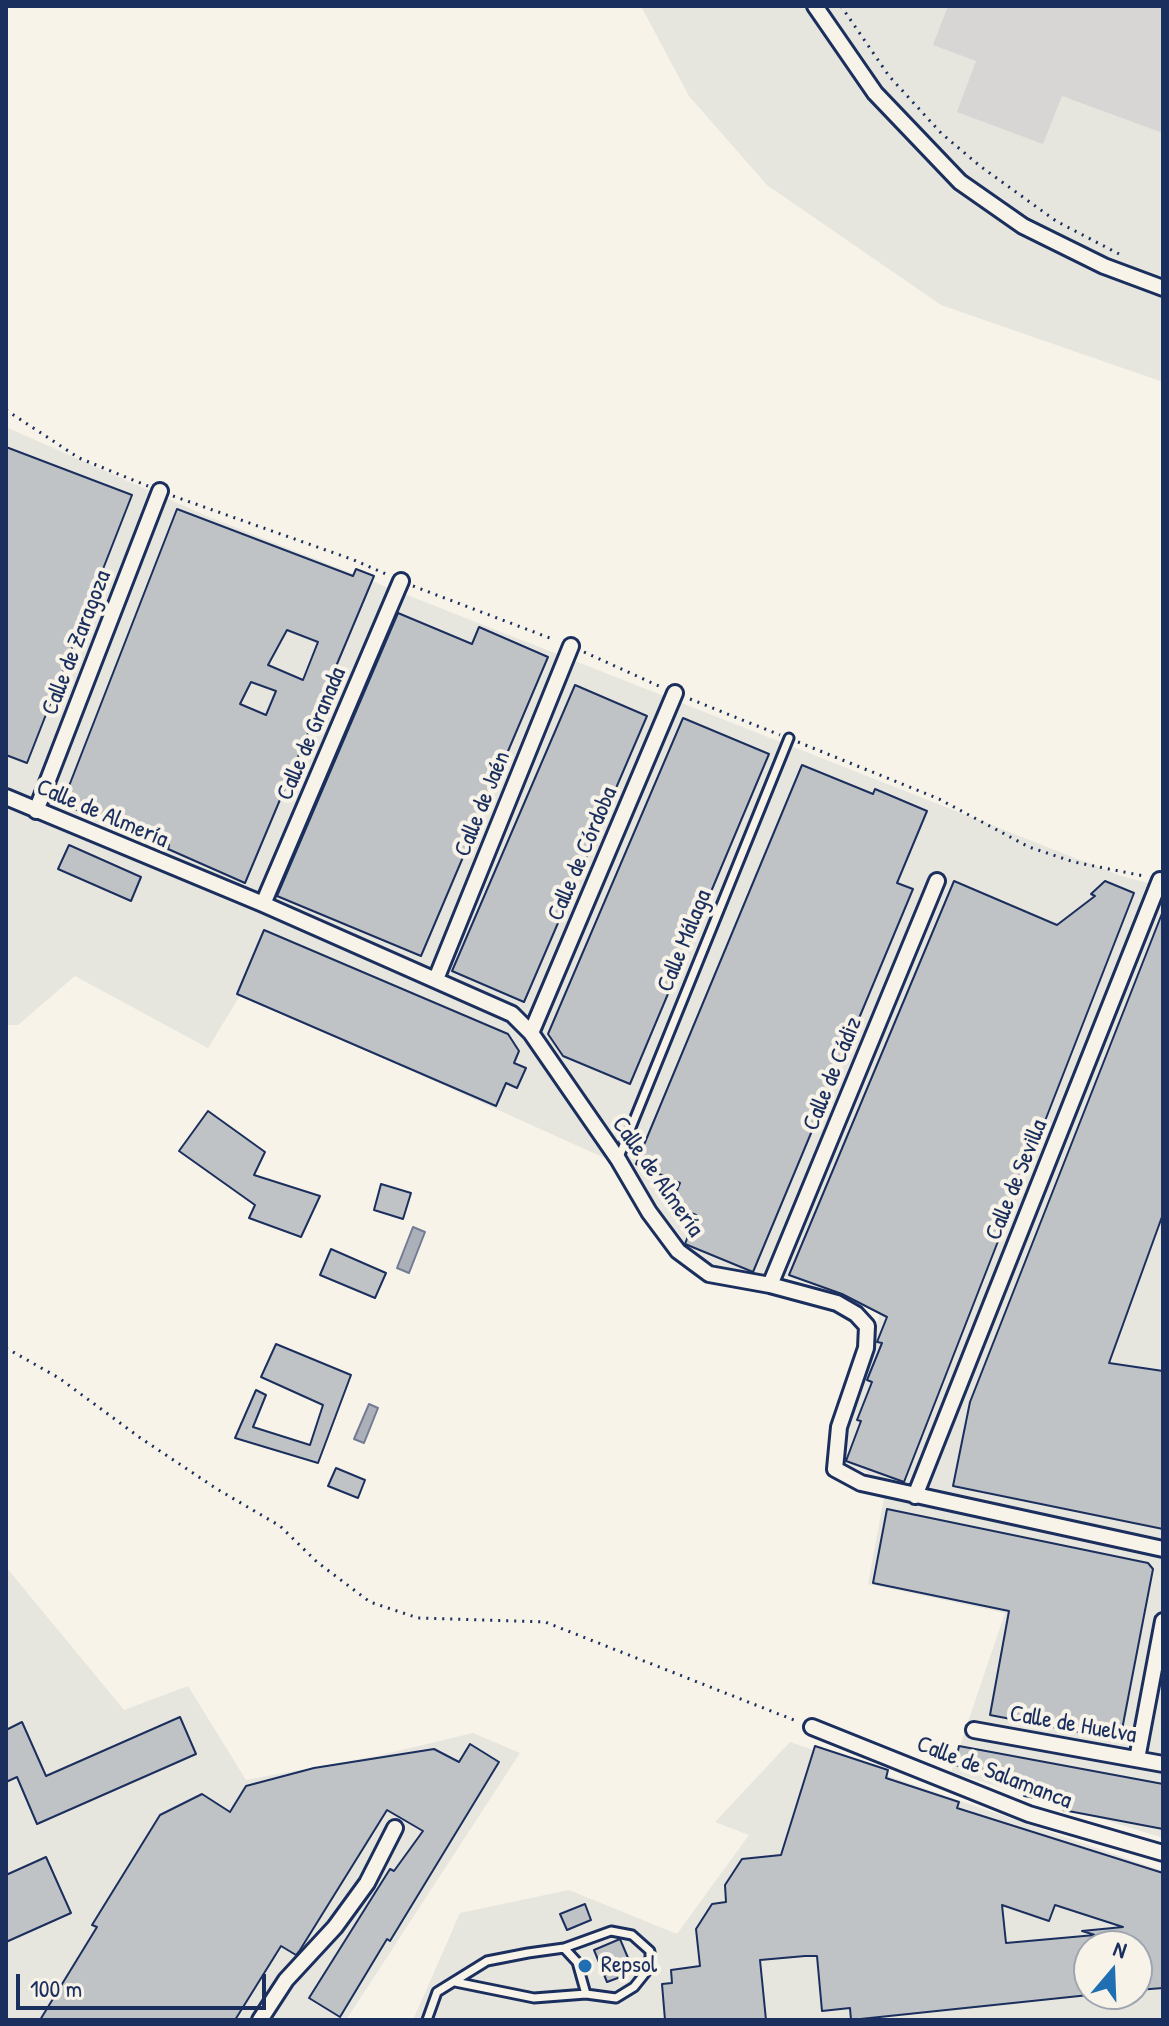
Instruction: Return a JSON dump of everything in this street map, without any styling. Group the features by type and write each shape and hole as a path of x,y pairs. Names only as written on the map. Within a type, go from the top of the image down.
{"street":[{"path":"815,6 875,93 960,182 1023,226 1104,266 1163,288"},
{"name":"Calle de Zaragoza","path":"36,811 160,491"},
{"name":"Calle de Granada","path":"263,904 401,581"},
{"name":"Calle de Jaén","path":"436,979 571,646"},
{"name":"Calle de Córdoba","path":"531,1033 675,693"},
{"name":"Calle de Almería","path":"6,797 263,904 512,1014 531,1033 678,1251 709,1274 770,1285 837,1303 856,1314 867,1326 866,1348 839,1427 835,1469 861,1483 1163,1549"},
{"name":"Calle de Sevilla","path":"915,1496 1160,880"},
{"name":"Calle de Cádiz","path":"770,1285 937,881"},
{"path":"1137,1759 1162,1629"},
{"name":"Calle de Salamanca","path":"812,1727 1029,1814 1163,1853"},
{"name":"Calle de Huelva","path":"974,1730 1163,1764"},
{"path":"260,2020 286,1980 335,1927 367,1883 395,1828"}],"lane":[{"name":"Calle Málaga","path":"618,1159 789,738"},
{"path":"427,2020 437,1992 487,1961 564,1948 611,1931 632,1935 650,1951 650,1967 634,1987 616,1998 586,1994 534,1998 455,1982"},
{"path":"564,1948 577,1962 586,1994"}],"path":[{"path":"841,6 889,76 941,133 980,166 1056,221 1133,261"},
{"path":"6,1348 59,1378 165,1454 280,1526 317,1562 370,1602 418,1618 545,1622 812,1727"}],"shaded area":[{"path":"641,6 1163,6 1163,382 941,305 767,185 689,96"},
{"path":"948,6 1163,6 1163,133 1062,96 1043,144 957,112 976,61 933,45"},
{"path":"6,427 209,517 1121,876 1163,887 1163,1838 951,1772 1005,1613 868,1584 887,1482 840,1461 881,1309 787,1277 739,1278 680,1245 629,1169 241,994 208,1048 75,976 18,1025 6,1025"},
{"path":"413,1227 425,1232 409,1273 397,1268"},
{"path":"369,1404 378,1408 364,1443 354,1439"},
{"path":"6,1567 124,1710 188,1686 246,1780 381,1755 473,1733 520,1753 346,2020 6,2020"},
{"path":"790,1742 1163,1871 1163,2020 413,2020 460,1913 569,1890 677,1934 749,1835 715,1822"}],"building":[{"path":"6,447 132,495 27,763 6,755"},
{"path":"177,509 353,576 356,569 374,576 245,883 168,849 169,845 62,804","holes":["287,630 318,642 303,680 268,665","251,682 276,691 266,715 240,704"]},
{"path":"398,613 472,644 479,627 548,657 421,956 277,896"},
{"path":"575,685 647,716 524,1002 452,971"},
{"path":"683,718 769,754 630,1084 563,1056 548,1034"},
{"path":"802,765 873,794 875,789 927,811 897,883 913,889 753,1272 685,1244 696,1215 671,1204 680,1183 636,1164"},
{"path":"69,845 141,877 131,901 58,869"},
{"path":"954,881 1057,925 1095,896 1091,894 1105,881 1134,893 904,1482 846,1461 861,1421 857,1420 872,1382 867,1380 882,1343 877,1342 887,1317 842,1294 789,1275"},
{"path":"1163,911 1163,1214 1109,1363 1163,1371 1163,1529 953,1486 970,1402"},
{"path":"264,930 508,1034 519,1051 514,1063 526,1068 517,1088 506,1083 496,1106 237,994"},
{"path":"208,1111 265,1152 254,1175 320,1196 301,1237 249,1218 255,1205 179,1151"},
{"path":"381,1184 411,1193 403,1219 374,1210"},
{"path":"331,1249 386,1273 375,1298 320,1275"},
{"path":"276,1344 351,1375 318,1463 235,1438 256,1390 266,1395 253,1427 310,1445 323,1405 261,1377"},
{"path":"336,1468 365,1480 358,1498 328,1486"},
{"path":"887,1509 1148,1563 1153,1569 1120,1740 990,1715 1009,1611 873,1583"},
{"path":"180,1717 196,1754 37,1824 17,1777 6,1782 6,1730 22,1722 46,1776"},
{"path":"470,1744 499,1762 340,2017 309,1998 390,1869 394,1871 423,1831 387,1810 300,1950 296,1955 281,1946 235,2020 40,2020 97,1927 92,1925 160,1815 202,1794 230,1812 246,1786 314,1768 434,1749 459,1762"},
{"path":"815,1746 888,1770 886,1778 959,1802 957,1808 1163,1873 1163,1988 1153,1989 1153,1930 1092,1930 1123,1927 1055,1905 1049,1921 1002,1905 1006,1943 1073,1937 1073,1997 851,2020 850,2008 822,2011 817,1956 805,1956 760,1960 766,2020 665,2020 662,1984 672,1983 671,1970 700,1966 696,1929 712,1904 726,1902 725,1885 742,1859 781,1855"},
{"path":"959,1746 1163,1784 1163,1829 1063,1810 1064,1803 1024,1796 1026,1787 987,1780 988,1772 955,1765"},
{"path":"46,1857 71,1913 6,1942 6,1875"},
{"path":"585,1904 591,1920 567,1930 560,1914"},
{"path":"620,1939 634,1972 607,1982 594,1950"}],"place":[{"name":"Repsol","path":"585,1966"}]}
